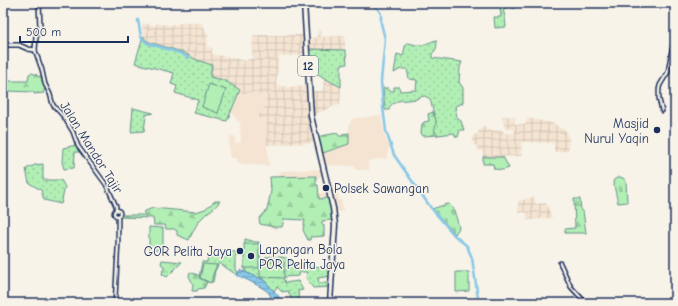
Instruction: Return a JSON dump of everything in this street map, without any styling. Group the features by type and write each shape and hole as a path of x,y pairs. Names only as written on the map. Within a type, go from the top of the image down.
{"highway":[{"name":"12","path":"304,3 308,46 311,116 334,215 335,229 330,303"}],"main road":[{"name":"Jalan Mandor Tajir","path":"35,50 37,34 40,26 39,3"},
{"path":"3,45 19,45 35,50"}],"street":[{"path":"662,111 659,89 668,72 675,37"},
{"name":"Jalan Mandor Tajir","path":"35,50 53,105 64,117 73,132 78,146 107,186 116,206 116,210 120,212 118,216 115,303"},
{"path":"560,263 571,287 586,303"}],"shaded area":[{"path":"142,23 156,26 156,23 171,26 172,24 178,25 179,23 202,23 208,36 207,47 212,48 212,54 247,61 248,59 252,59 253,35 305,35 306,37 317,38 318,30 321,30 321,37 345,36 345,50 311,50 311,55 279,56 276,85 287,87 313,86 313,91 323,91 324,78 341,87 340,105 312,116 318,147 314,147 314,143 267,145 267,126 264,119 259,118 258,116 264,109 266,102 264,98 256,92 243,93 224,80 210,77 212,65 197,60 182,52 147,41 143,36"},
{"path":"240,90 243,93 256,92 264,98 266,102 264,119 268,129 267,145 269,166 238,164 237,158 231,158 229,146 230,135 235,136 235,143 241,142 240,123 230,112"},
{"path":"381,115 384,133 390,148 388,149 387,158 368,161 369,170 356,170 355,166 327,165 323,154 349,144 349,124 351,124 351,119"},
{"path":"502,116 515,117 515,124 526,124 527,118 552,123 566,131 569,139 568,151 554,152 554,143 522,142 522,156 483,157 483,151 478,151 477,146 473,145 473,135 478,134 481,127 485,126 486,130 503,130 504,133 515,133 514,129 505,129"},
{"path":"320,169 323,171 324,175 320,177 280,177 280,171"},
{"path":"332,192 333,194 338,193 343,211 331,214 330,198 319,199 319,193"},
{"path":"534,197 536,204 546,203 552,218 527,220 526,212 518,213 518,201"}],"green space":[{"path":"499,3 521,3 513,9 511,6 503,9 506,27 495,28 494,17 501,17"},
{"path":"143,36 147,41 182,52 197,60 212,65 210,77 224,80 240,90 227,121 194,113 198,100 175,93 177,86 171,84 174,73 135,63"},
{"path":"436,40 437,46 436,50 432,54 432,58 462,62 460,67 459,82 463,88 463,103 455,106 457,118 461,121 464,130 460,130 458,137 456,137 454,133 438,135 435,132 434,128 436,122 430,99 425,96 417,99 397,101 391,105 389,110 385,110 383,88 388,88 390,91 394,91 394,87 399,87 400,91 416,90 417,80 409,79 407,69 401,69 394,73 397,54 403,56 406,43 421,45"},
{"path":"311,49 345,50 347,64 341,65 341,87 312,70"},
{"path":"32,73 38,77 43,76 45,89 44,93 34,94 34,92 7,91 6,85 8,81 28,81 29,74"},
{"path":"209,84 226,90 218,113 202,107"},
{"path":"133,108 153,113 146,115 144,131 131,132"},
{"path":"433,112 436,121 435,131 438,135 423,136 421,133 422,124 429,121 428,114"},
{"path":"337,133 339,136 343,136 343,134 349,133 349,144 320,154 316,137"},
{"path":"76,145 81,152 75,152 74,168 64,169 62,162 63,148"},
{"path":"483,157 503,157 509,168 503,170 494,169 493,164 483,164"},
{"path":"43,164 43,180 61,180 65,187 61,204 44,200 41,190 29,183 26,169 35,165"},
{"path":"316,176 319,199 330,198 332,220 322,221 322,225 324,225 324,236 311,236 310,240 308,240 303,230 305,220 284,219 282,227 260,224 259,219 267,210 271,191 270,177"},
{"path":"620,177 626,181 627,202 618,203 613,181"},
{"path":"574,199 580,199 586,233 565,233 565,229 575,228"},
{"path":"215,201 220,201 198,222 189,240 177,235 177,231 174,229 166,229 165,225 154,225 153,218 118,217 122,215 146,215 143,212 153,208 196,212 205,209"},
{"path":"447,204 453,209 458,223 459,228 455,234 432,209"},
{"path":"149,227 163,228 163,250 149,250"},
{"path":"245,239 259,242 262,261 265,261 266,257 283,257 291,262 331,268 331,276 318,278 319,283 330,283 330,287 313,288 306,278 307,272 300,272 299,276 283,277 285,283 298,281 303,290 298,291 299,303 292,303 288,291 282,292 277,287 274,291 263,279 245,272"},
{"name":"Lapangan Bola POR Pelita Jaya","path":"244,244 259,244 259,268 244,268"},
{"path":"221,251 236,252 237,275 219,263 215,271 213,282 207,282 199,278 202,262 207,262 208,256 220,256"},
{"path":"162,260 182,262 167,277 162,274 164,266 161,264"},
{"path":"260,262 284,262 284,278 260,277"},
{"path":"203,264 217,265 211,283 200,278"},
{"path":"190,272 200,276 199,278 207,282 204,288 198,289 197,291 192,291 193,284 189,276"},
{"path":"456,272 469,272 469,291 456,292"}],"water":[{"path":"240,270 264,280 278,296 279,303 272,303 269,293 254,283 237,275"}],"waterway":[{"path":"363,3 376,7 381,15"},
{"path":"381,16 385,39 381,81 383,107 386,131 394,155 431,208 454,235 467,246 472,258 478,298"},
{"path":"138,20 141,37 147,43 180,53 189,58"}],"place":[{"name":"Masjid Nurul Yaqin","path":"657,130"},
{"name":"Polsek Sawangan","path":"326,188"},
{"name":"GOR Pelita Jaya","path":"240,251"},
{"name":"Lapangan Bola POR Pelita Jaya","path":"251,256"}]}
